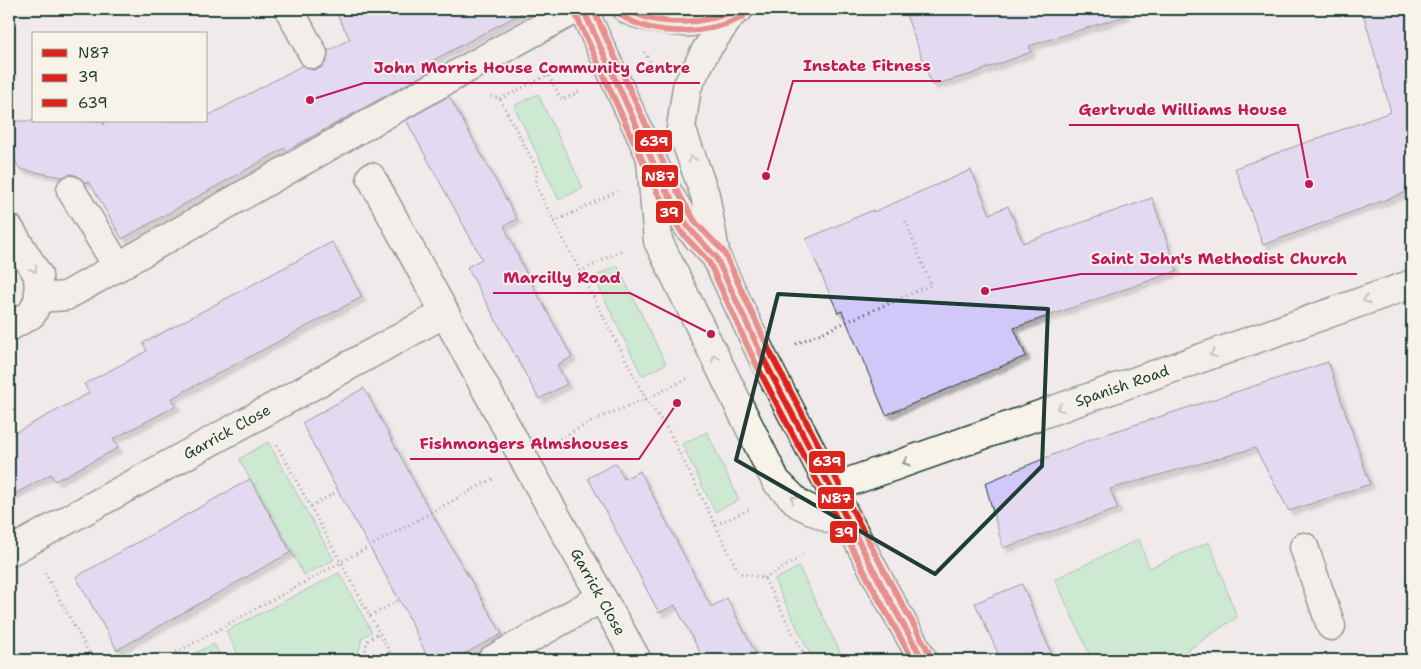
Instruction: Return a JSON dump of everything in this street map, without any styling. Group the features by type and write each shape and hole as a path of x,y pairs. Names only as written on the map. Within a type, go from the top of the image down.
{"main road":[{"path":"289,9 313,54"},
{"path":"39,298 66,296 464,69 576,9"},
{"path":"583,9 664,188 689,228 716,257"},
{"path":"627,9 650,18 690,22 736,10"},
{"path":"736,10 706,50 687,87 681,128 705,195 716,257 763,358 923,660"},
{"path":"650,154 658,241 776,481 799,504 852,529"},
{"name":"Garrick Close","path":"371,177 525,461 637,660"},
{"path":"71,190 118,267"},
{"path":"673,272 689,228 705,195"},
{"path":"9,228 38,275 39,298 32,314 9,327"},
{"name":"Spanish Road","path":"832,488 1412,284"},
{"name":"Garrick Close","path":"18,547 445,314"},
{"path":"1304,547 1330,626"},
{"path":"492,660 602,598"}],"path":[{"path":"580,91 562,100 548,75 500,100 537,170 536,186 646,399 670,434 739,573 764,578 803,555"},
{"path":"554,222 623,188"},
{"path":"763,358 931,285 905,220"},
{"path":"580,272 614,254"},
{"path":"574,431 681,382"},
{"path":"259,414 393,658"},
{"path":"163,660 172,658 525,461"},
{"path":"311,506 337,492"},
{"path":"716,525 757,505"},
{"path":"18,547 93,660"},
{"path":"764,578 807,660"},
{"path":"370,616 399,600"},
{"path":"364,660 367,641 379,633"}],"highlighted area":[{"path":"778,294 1048,309 1042,466 935,574 736,460"}],"green space":[{"path":"538,94 583,188 559,200 514,106"},
{"path":"617,265 666,364 642,376 594,277"},
{"path":"707,432 739,500 715,512 682,444"},
{"path":"268,442 334,560 304,575 239,459"},
{"path":"1139,539 1149,568 1209,542 1237,617 1173,660 1092,660 1055,579"},
{"path":"799,567 844,660 813,660 774,580"},
{"path":"339,573 372,632 362,638 357,660 241,660 226,631"},
{"path":"214,644 223,660 181,660"}],"building":[{"path":"334,9 529,9 430,62 434,69 286,151 285,148 122,239 90,183 84,182 78,176 71,174 62,177 20,169 9,151 9,121 102,122 104,125 105,122 208,122 208,116 303,65 312,70 321,68 326,62 328,51 350,39"},
{"path":"904,9 1124,9 1125,16 1029,46 1031,52 969,75 932,85"},
{"path":"1362,9 1412,9 1412,190 1263,245 1235,168 1391,112"},
{"path":"449,96 517,219 504,226 526,273 572,357 557,365 567,384 539,399 467,267 482,259 406,120"},
{"path":"971,170 990,214 1008,206 1023,243 1152,198 1177,271 1014,328 1026,356 886,415 842,311 838,313 806,239"},
{"path":"332,242 362,297 172,398 176,406 113,439 118,448 55,481 51,474 9,497 9,436 89,393 84,384 147,351 143,343"},
{"path":"1328,362 1370,484 1289,511 1255,448 1110,489 1118,509 1003,548 985,483 1091,439"},
{"path":"364,388 425,502 502,634 452,660 429,660 405,610 302,423"},
{"path":"616,463 624,479 640,471 711,607 727,598 759,660 704,660 675,605 659,613 588,478"},
{"path":"250,479 291,552 117,650 76,577"},
{"path":"1022,584 1054,660 1001,660 975,603"}],"transit line":[{"name":"N87","path":"583,9 665,188 689,228 716,257 763,358 883,588 923,660"},
{"name":"639","path":"593,9 673,184 696,223 724,252 771,354 891,584 931,656"},
{"name":"N87","path":"627,9 653,19 683,22 712,18 739,9"},
{"name":"639","path":"649,9 689,13 714,9"},
{"name":"39","path":"575,13 657,192 682,233 709,262 755,362 875,592 913,660"},
{"name":"39","path":"622,16 651,28 682,31 714,27 743,17"}],"place":[{"name":"John Morris House Community Centre","path":"310,100"},
{"name":"Instate Fitness","path":"766,176"},
{"name":"Gertrude Williams House","path":"1309,184"},
{"name":"Saint John's Methodist Church","path":"985,291"},
{"name":"Marcilly Road","path":"711,334"},
{"name":"Fishmongers Almshouses","path":"677,403"}]}
